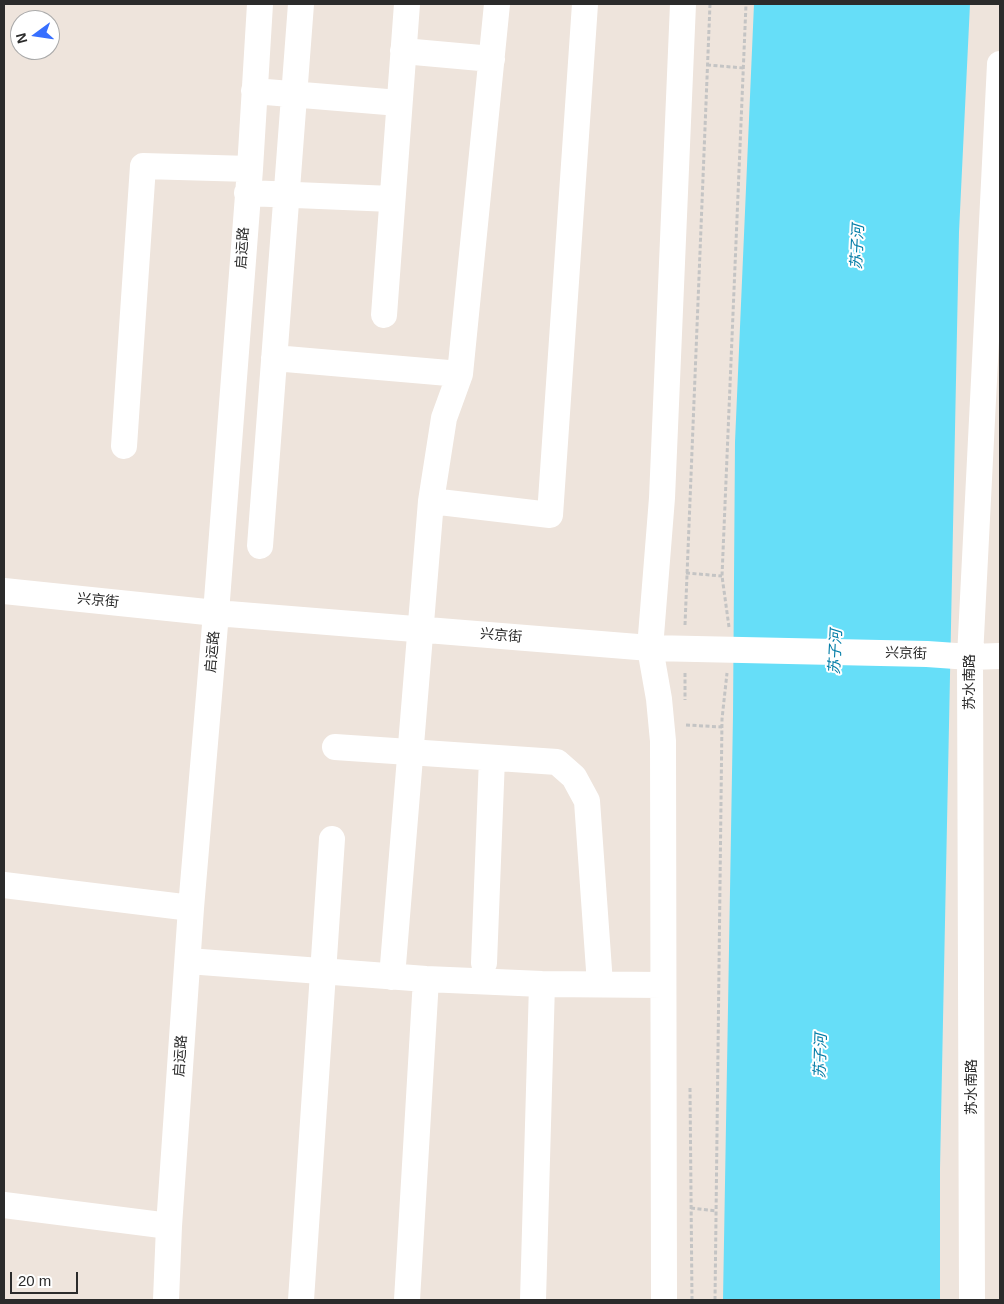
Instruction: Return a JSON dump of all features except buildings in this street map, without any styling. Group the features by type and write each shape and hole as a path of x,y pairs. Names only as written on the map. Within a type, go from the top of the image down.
{"street":[{"name":"启运路","path":"166,1300 169,1226 191,908 249,181 260,4"},
{"path":"260,546 301,4"},
{"path":"384,316 407,4"},
{"path":"392,977 431,502 444,418 460,374 497,4"},
{"path":"431,502 550,515 585,4"},
{"path":"664,1300 663,741 659,699 650,648 662,489 683,4"},
{"path":"403,51 492,59"},
{"name":"苏水南路","path":"972,1300 970,658 1000,64"},
{"path":"254,92 399,103"},
{"path":"124,446 144,166 249,181 287,194 392,199"},
{"path":"274,358 460,374"},
{"name":"兴京街","path":"4,591 216,613 650,648 927,654 970,658 1000,656"},
{"path":"335,747 557,762 574,777 586,802 600,984"},
{"path":"484,963 492,758"},
{"path":"301,1300 332,839"},
{"path":"4,885 191,908"},
{"path":"188,961 426,979 542,984 663,985"},
{"path":"407,1300 426,979"},
{"path":"533,1300 542,984"},
{"path":"4,1205 169,1226"}],"path":[{"path":"710,4 686,573 722,576"},
{"path":"728,632 722,576 746,4"},
{"path":"707,65 744,68"},
{"path":"715,1300 722,727 728,666"},
{"path":"686,725 722,727"},
{"path":"691,1208 716,1211"}],"water":[{"name":"苏子河","path":"754,4 970,4 959,232 940,1168 940,1300 723,1300 733,715 735,442"}]}
